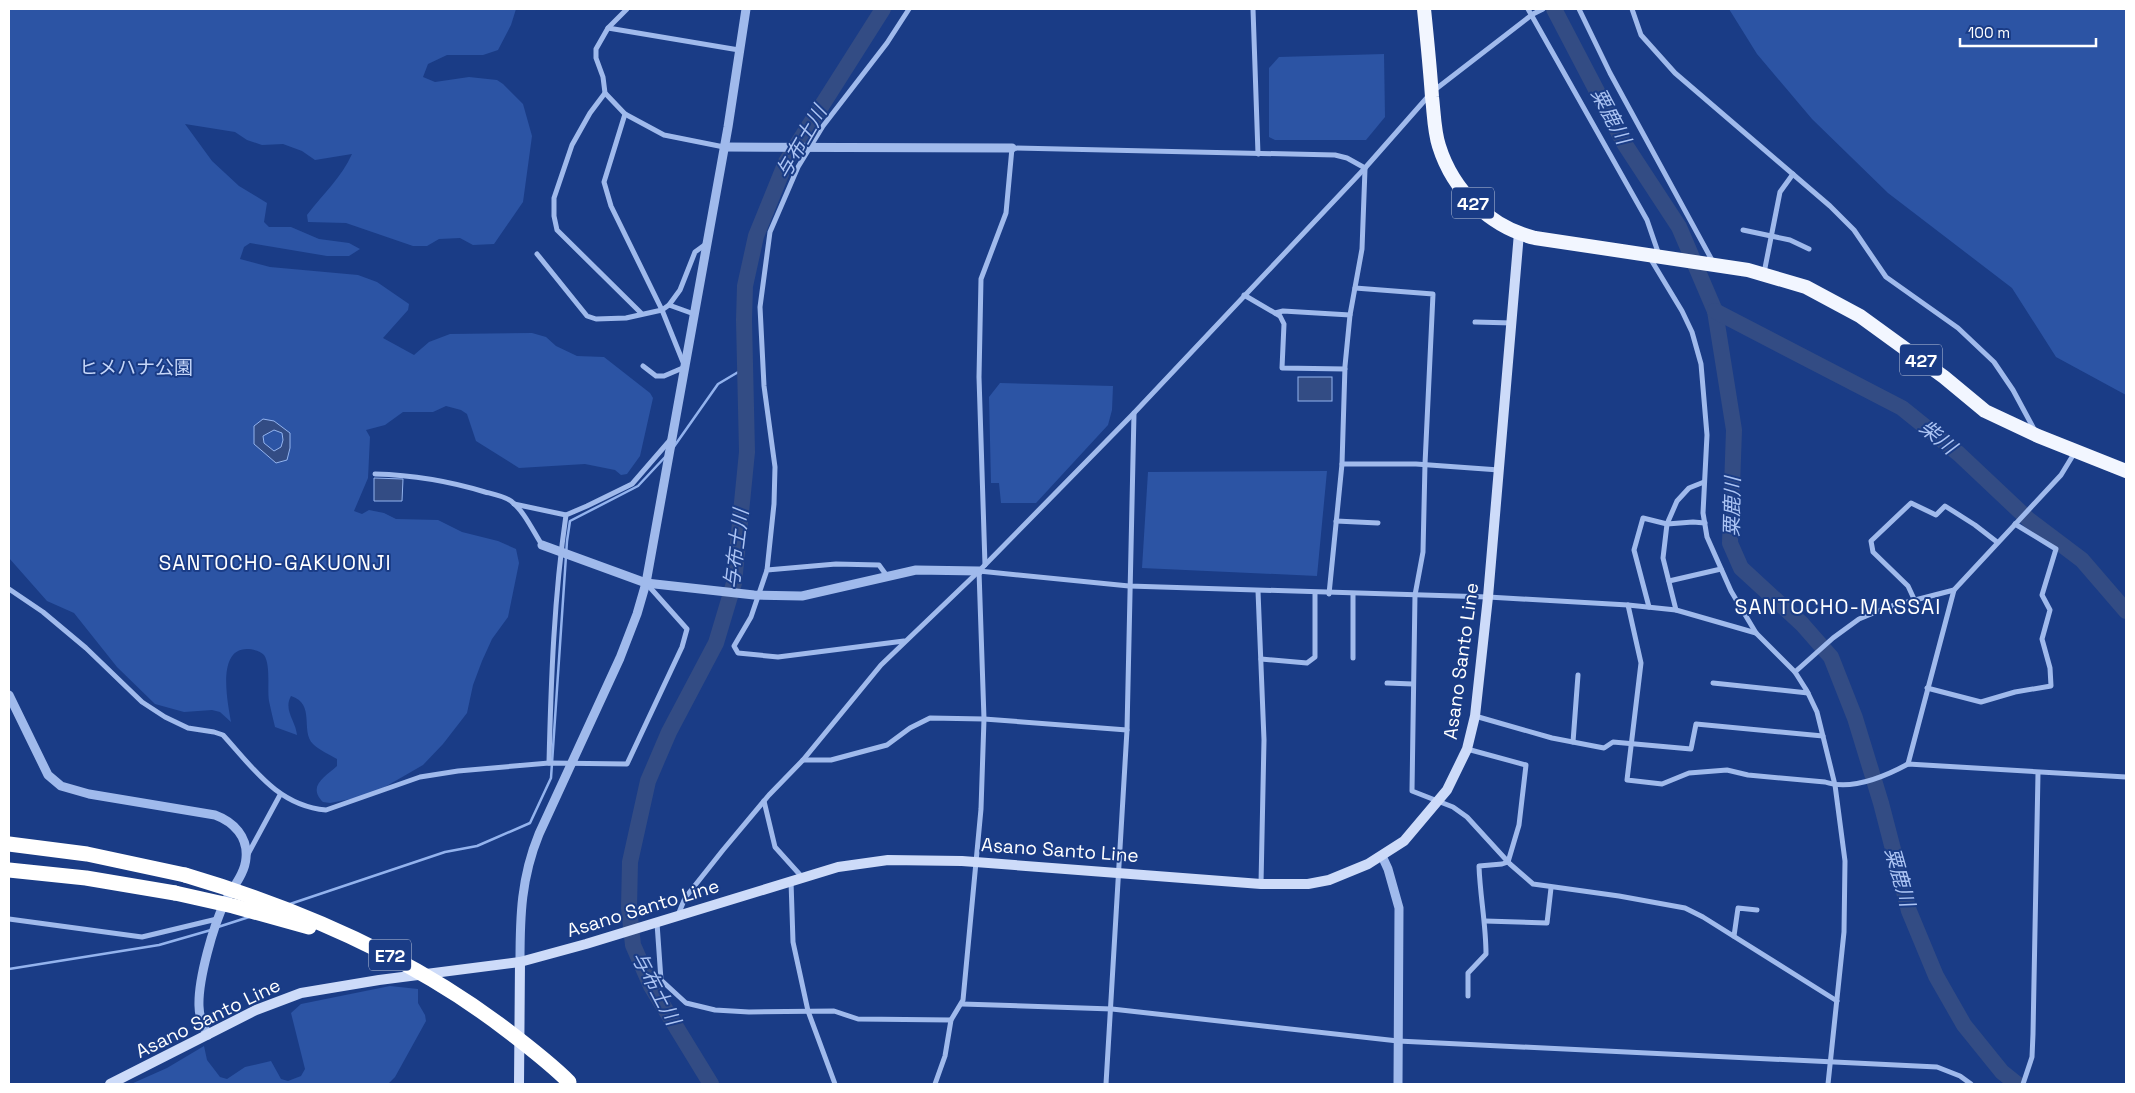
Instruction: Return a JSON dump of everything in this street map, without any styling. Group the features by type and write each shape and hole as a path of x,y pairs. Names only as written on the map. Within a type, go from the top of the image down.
{"highway":[{"name":"427","path":"1424,9 1439,145 1447,165 1458,184 1488,216 1519,234 1545,240 1712,264 1764,274 1806,287 1843,306 1944,377 1985,411 2038,436 2126,471"},
{"name":"E72","path":"9,844 87,854 180,883 233,906 330,934 439,994 567,1084"},
{"name":"E72","path":"9,850 88,860 275,905 398,959 477,1008 552,1065 567,1084"},
{"path":"9,870 86,878 180,883"}],"main road":[{"name":"Asano Santo Line","path":"110,1084 270,1003 301,993 379,980 520,962 601,940 791,880 846,866 888,860 975,862 1261,884 1308,884 1329,880 1368,864 1382,856 1404,841 1447,790 1467,749 1475,716 1488,597 1519,234"},
{"path":"519,1084 520,962"}],"street":[{"path":"627,9 608,28 596,49 596,58 603,77 605,93 625,114 664,135 724,147 749,148 1012,148 1339,155 1365,168"},
{"path":"520,962 521,908 526,874 539,834 620,658 646,584 724,147 746,9"},
{"path":"905,641 778,656 738,653 734,646 751,617 756,595 767,570 774,504 775,467 764,386 760,307 770,232 806,149 887,43 909,9"},
{"path":"1253,9 1258,154"},
{"path":"1528,9 1647,220 1658,257 1692,332 1701,364 1707,435 1703,513 1707,537 1731,590 1756,633 1795,672 1808,693 1823,736 1835,785 1845,861 1844,932 1828,1084"},
{"path":"677,916 685,898 764,801 803,760 881,664 982,568 1134,413 1365,168 1432,92 1532,15 1543,9"},
{"path":"1579,9 1610,73 1712,264"},
{"path":"1632,9 1642,35 1675,73 1793,174 1854,230 1886,277 1958,328 1994,362 2013,390 2038,436"},
{"path":"608,28 739,50"},
{"path":"605,93 590,113 572,144 554,198 554,216 557,230 641,314"},
{"path":"625,114 604,182 611,206 662,310 685,368"},
{"path":"934,1084 945,1056 951,1020 962,1004 981,809 984,719 979,378 981,279 1006,213 1012,148"},
{"path":"1329,594 1342,464 1345,369 1350,314 1362,249 1365,168"},
{"path":"1764,274 1780,192 1793,174"},
{"path":"1743,230 1790,240 1809,249"},
{"path":"537,254 587,316 596,319 626,318 662,310 669,305 680,290 695,252 707,243"},
{"path":"1355,288 1433,294 1423,552 1415,595 1412,791 1453,807 1466,817 1508,862 1533,884 1619,896 1685,908 1734,936 1837,1001"},
{"path":"1244,295 1280,316 1284,324 1282,368 1345,369"},
{"path":"669,305 694,314"},
{"path":"1275,313 1283,311 1350,314"},
{"path":"1475,322 1512,323"},
{"path":"643,366 656,376 664,376 685,368"},
{"path":"1106,1084 1112,1009 1127,730 1134,413"},
{"path":"513,504 566,515 632,484 672,438"},
{"path":"1795,672 1832,638 1858,620 1888,607 1954,590 1967,578 2031,505 2061,475 2076,451"},
{"path":"1342,464 1425,464 1499,470"},
{"path":"375,474 420,478 463,485 500,496 513,504 525,517 542,545 646,584 756,595 802,596 916,570 982,568 1129,586 1329,594 1488,597 1628,605 1676,610 1756,633"},
{"path":"1676,610 1662,558 1667,524 1677,501 1689,488 1704,482"},
{"path":"1915,601 1908,586 1873,552 1871,541 1911,503 1936,515 1945,506 1997,542"},
{"path":"548,763 560,551 566,515"},
{"path":"1649,607 1634,550 1643,518 1667,524 1705,523"},
{"path":"1336,521 1378,523"},
{"path":"1928,688 1981,702 2015,692 2051,686 2050,668 2042,639 2050,610 2042,595 2056,549 2016,523"},
{"path":"767,570 836,564 879,565 888,577"},
{"path":"1668,581 1722,569"},
{"path":"9,589 43,612 86,648 142,702 165,717 188,728 223,735 280,795 310,809 326,810 420,777 458,771 548,763 571,765 627,764 682,647 688,628 646,584"},
{"path":"1908,764 1954,590"},
{"path":"1258,591 1264,740 1261,884"},
{"path":"1261,659 1307,663 1315,657 1315,593"},
{"path":"1353,658 1354,594"},
{"path":"1628,605 1641,663 1627,780 1662,784 1690,773 1727,770 1748,775 1825,782 1835,785 1849,784 1887,775 1908,764 2126,777"},
{"path":"1572,742 1578,675"},
{"path":"1387,683 1413,684"},
{"path":"1713,683 1808,693"},
{"path":"9,696 43,766 54,782 78,792 206,813 223,818 232,823 242,836 245,844 246,859"},
{"path":"1475,716 1552,738 1604,748 1613,742 1691,749 1696,724 1823,736"},
{"path":"803,760 831,760 887,745 910,728 930,718 984,719 1127,730"},
{"path":"1467,749 1526,765 1519,826 1508,862"},
{"path":"2024,1082 2032,1057 2038,773"},
{"path":"208,1035 201,1019 199,998 218,919 227,896 242,873 246,859 280,795"},
{"path":"764,801 775,847 802,877"},
{"path":"1382,856 1388,869 1399,908 1398,1084"},
{"path":"1468,996 1468,973 1486,954 1485,921 1480,898 1479,866 1508,862"},
{"path":"791,880 793,942 808,1011 835,1084"},
{"path":"1485,921 1547,923 1551,888"},
{"path":"1734,936 1738,908 1757,910"},
{"path":"9,919 142,937 218,919"},
{"path":"654,923 661,980 686,1003 724,1011 834,1011 858,1019 951,1020"},
{"path":"962,1004 1112,1009 1398,1041 1937,1067 1960,1076 1971,1084"}],"green space":[{"name":"ヒメハナ公園","path":"9,9 516,9 511,25 498,50 483,55 447,55 428,64 423,77 435,82 469,77 497,80 523,104 532,136 523,202 494,244 473,245 460,238 439,239 427,246 413,246 346,223 308,222 307,215 338,178 352,154 315,160 302,151 283,144 262,145 247,140 235,132 185,124 212,161 239,186 267,203 264,222 269,227 291,227 319,239 349,243 360,249 349,256 327,256 250,243 244,247 240,259 270,267 358,275 377,282 409,304 408,310 383,338 414,355 429,342 450,334 532,333 546,337 556,346 577,356 604,357 650,393 653,398 640,456 627,474 621,475 615,470 585,464 519,468 476,441 467,414 461,410 446,406 433,412 403,412 385,425 366,430 370,437 368,478 354,511 362,514 369,510 384,513 396,519 438,520 462,532 498,541 516,549 519,563 508,617 492,639 482,661 473,685 467,713 443,744 423,765 371,795 330,803 323,802 317,791 317,786 337,766 337,759 318,748 309,739 306,711 299,700 291,696 288,706 297,735 275,727 269,701 266,659 261,652 247,649 237,651 231,658 226,679 231,722 220,712 212,710 184,712 155,704 117,667 74,613 47,601 9,558"},
{"path":"1729,9 2126,9 2126,395 2056,357 2012,288 1888,193 1812,119 1757,54"},
{"path":"1384,54 1385,117 1366,140 1275,140 1269,137 1269,68 1279,57"},
{"path":"1000,383 1113,386 1112,410 1108,425 1036,503 1001,503 999,483 991,483 989,397"},
{"path":"1327,471 1317,576 1142,568 1148,472"},
{"path":"390,986 418,989 418,1003 425,1015 426,1021 395,1077 388,1084 131,1084 167,1068 204,1046 207,1060 220,1077 227,1079 245,1067 271,1061 281,1079 288,1081 301,1076 305,1069 291,1013 301,1004"}],"shaded area":[{"path":"1298,377 1332,377 1332,401 1298,401"},
{"path":"263,419 274,421 290,433 290,448 287,460 276,463 254,444 254,426","holes":["274,430 282,433 281,447 274,451 264,443 263,436"]},
{"path":"374,478 403,479 402,501 374,501"}],"waterway":[{"name":"与布土川","path":"711,1084 651,986 633,945 629,908 630,862 648,781 669,732 716,643 734,583 747,452 745,286 756,236 786,162 883,9"},
{"name":"粟鹿川","path":"1554,9 1624,143 1679,227 1715,311 1734,430 1730,543 1741,568 1802,624 1831,657 1855,718 1881,803 1909,911 1936,976 1964,1025 2002,1072 2017,1084"},
{"name":"柴川","path":"1715,311 1902,408 1959,454 2029,520 2082,560 2126,611"},
{"path":"673,448 718,384 745,368"},
{"path":"290,904 445,852 477,846 530,823 551,778 567,541 570,521 638,486 666,456"},
{"path":"218,927 249,917"},
{"path":"9,969 159,945 211,930"}],"district":[{"name":"SANTOCHO-GAKUONJI","path":"275,562"},
{"name":"SANTOCHO-MASSAI","path":"1838,606"}]}
